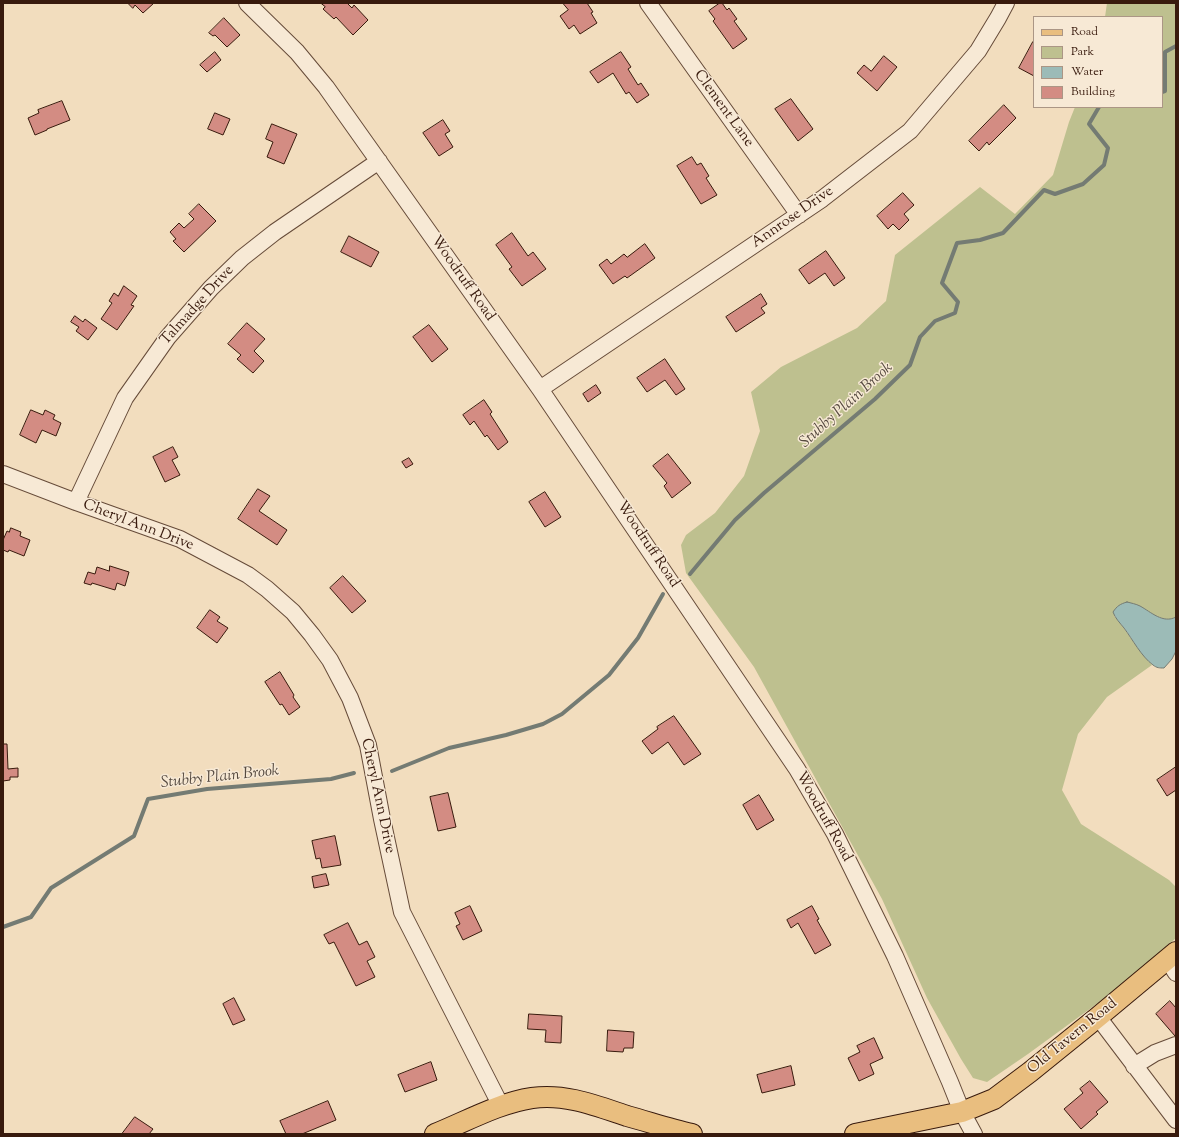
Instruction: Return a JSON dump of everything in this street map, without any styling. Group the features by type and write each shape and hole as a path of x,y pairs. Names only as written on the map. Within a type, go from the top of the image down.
{"main road":[{"name":"Old Tavern Road","path":"855,1134 962,1112 994,1099 1098,1017 1173,961"},
{"path":"435,1134 501,1106 533,1098 554,1097 577,1100 692,1134"}],"street":[{"name":"Woodruff Road","path":"246,3 297,52 326,87 540,388 801,775 834,834 895,956 962,1112 974,1134"},
{"name":"Clement Lane","path":"648,3 799,215"},
{"name":"Annrose Drive","path":"540,388 799,215 910,131 978,51 1006,3"},
{"name":"Talmadge Drive","path":"76,502 125,398 168,337 211,288 242,258 274,232 379,161"},
{"name":"Cheryl Ann Drive","path":"3,474 180,539 248,575 268,589 293,612 312,635 330,660 350,698 368,744 402,912 501,1106"},
{"path":"1098,1017 1176,1120"},
{"path":"1134,1066 1155,1053 1176,1045"}],"green space":[{"path":"1107,3 1176,3 1176,617 1171,619 1162,618 1139,606 1114,616 1152,665 1107,697 1078,734 1062,790 1081,824 1169,880 1176,887 1176,938 1124,984 987,1082 973,1078 961,1059 927,998 882,899 754,667 686,573 681,545 686,535 715,513 744,476 760,431 751,392 781,367 857,328 886,301 895,255 980,187 1015,214 1053,175 1075,108 1163,108 1163,16 1105,16"}],"water":[{"path":"1127,602 1140,606 1162,618 1171,619 1176,617 1176,651 1172,659 1164,668 1156,667 1145,657 1115,616 1113,612 1116,608"}],"building":[{"path":"128,3 154,3 143,13 135,5 133,8"},
{"path":"321,3 347,3 352,8 354,5 368,20 353,35 336,17 334,19 323,9 325,7"},
{"path":"563,3 587,3 593,12 591,13 597,23 580,34 574,25 569,29 560,16 568,10"},
{"path":"722,3 727,10 729,8 737,19 734,21 747,39 733,49 713,21 715,19 709,11"},
{"path":"224,18 240,35 227,47 215,35 213,36 209,33"},
{"path":"1033,42 1033,75 1019,68"},
{"path":"215,52 221,60 207,72 200,65"},
{"path":"621,52 631,67 628,69 638,85 641,83 649,95 637,103 629,92 626,94 613,73 598,83 590,72"},
{"path":"884,56 897,67 877,91 857,73 864,65 871,71"},
{"path":"791,99 813,129 798,141 775,109"},
{"path":"62,101 70,120 35,135 28,118 39,113 38,110"},
{"path":"1004,105 1016,118 989,145 987,142 979,151 969,141"},
{"path":"215,113 230,119 223,135 208,129"},
{"path":"443,120 450,131 445,134 453,147 439,156 423,133"},
{"path":"272,124 297,134 284,164 267,157 273,142 266,139"},
{"path":"692,157 697,165 701,163 709,176 706,178 717,195 701,204 677,166"},
{"path":"903,193 914,205 904,214 909,220 899,230 893,224 888,229 877,216"},
{"path":"199,204 216,221 184,252 173,241 176,239 170,232 179,223 184,228 194,219 189,214"},
{"path":"512,233 528,256 533,252 546,269 522,286 509,269 512,267 496,245"},
{"path":"349,236 379,252 371,267 341,252"},
{"path":"645,244 655,258 627,278 625,276 613,284 599,265 607,259 611,264 624,254 627,257"},
{"path":"826,251 845,278 834,286 825,273 809,284 799,270"},
{"path":"124,286 137,296 131,305 134,306 117,330 101,319 112,303 109,301 114,293 118,296"},
{"path":"761,294 767,304 761,308 765,313 736,332 726,317"},
{"path":"75,316 83,322 85,319 97,328 88,340 76,331 79,327 71,322"},
{"path":"247,323 265,339 254,351 264,361 253,373 237,359 241,355 228,344"},
{"path":"429,325 448,349 432,362 413,337"},
{"path":"665,359 685,389 676,395 665,380 647,392 637,378"},
{"path":"596,385 601,393 588,402 583,394"},
{"path":"484,400 492,412 490,414 508,442 498,450 487,435 485,437 474,421 470,425 463,415"},
{"path":"31,410 43,415 45,410 55,415 53,419 61,423 56,436 42,430 36,443 20,435"},
{"path":"173,447 178,457 172,460 180,475 165,482 153,457"},
{"path":"668,454 691,483 672,498 664,486 667,483 653,466"},
{"path":"409,458 413,464 406,468 402,462"},
{"path":"258,489 270,496 259,511 287,530 277,545 238,519"},
{"path":"545,492 561,517 545,527 529,502"},
{"path":"11,528 21,532 20,536 30,540 24,556 9,550 8,552 3,550 3,540 7,531 9,532"},
{"path":"110,566 129,572 125,586 117,583 115,590 92,583 91,585 84,583 88,572 95,574 97,567 109,571"},
{"path":"343,576 366,601 352,613 330,588"},
{"path":"210,610 220,617 217,621 228,628 217,643 197,628"},
{"path":"280,672 300,707 289,715 282,704 280,705 265,682"},
{"path":"674,716 701,754 684,765 668,742 652,754 642,741 658,729 657,727"},
{"path":"3,744 7,744 8,769 18,768 18,777 10,777 10,780 3,781"},
{"path":"1176,767 1176,790 1167,796 1157,780"},
{"path":"448,793 456,827 438,831 430,797"},
{"path":"759,795 774,820 757,830 743,805"},
{"path":"335,836 341,865 322,868 320,858 316,859 312,841"},
{"path":"326,874 329,885 314,888 312,877"},
{"path":"470,906 482,931 463,940 456,926 460,924 455,913"},
{"path":"812,906 819,919 817,920 831,945 815,954 798,923 791,928 787,920"},
{"path":"348,923 359,945 367,941 375,957 367,961 375,977 356,986 334,942 329,944 324,935"},
{"path":"234,998 245,1020 233,1025 223,1004"},
{"path":"1170,1001 1176,1008 1175,1036 1156,1014"},
{"path":"529,1014 562,1016 561,1043 545,1042 546,1030 528,1029"},
{"path":"608,1030 634,1032 633,1048 624,1048 623,1052 607,1051"},
{"path":"874,1038 883,1058 870,1064 874,1074 859,1081 848,1058 860,1052 857,1046"},
{"path":"431,1062 437,1080 405,1092 398,1075"},
{"path":"791,1066 795,1085 762,1093 757,1075"},
{"path":"1090,1081 1108,1102 1096,1112 1098,1114 1081,1129 1064,1109 1083,1093 1080,1089"},
{"path":"328,1101 336,1120 302,1134 286,1134 280,1121"},
{"path":"135,1117 153,1129 149,1134 122,1134"}],"waterway":[{"name":"Stubby Plain Brook","path":"1163,92 1165,91 1165,52 1176,46"},
{"name":"Stubby Plain Brook","path":"690,574 735,520 764,493 875,399 910,365 920,337 935,321 955,313 958,302 942,283 957,243 980,240 1003,233 1044,190 1055,194 1083,184 1104,165 1108,148 1089,124 1098,108"},
{"name":"Stubby Plain Brook","path":"392,771 449,748 506,735 543,724 562,714 609,675 638,638 663,594"},
{"name":"Stubby Plain Brook","path":"3,927 31,917 51,888 134,836 148,799 207,789 331,779 354,773"}]}
